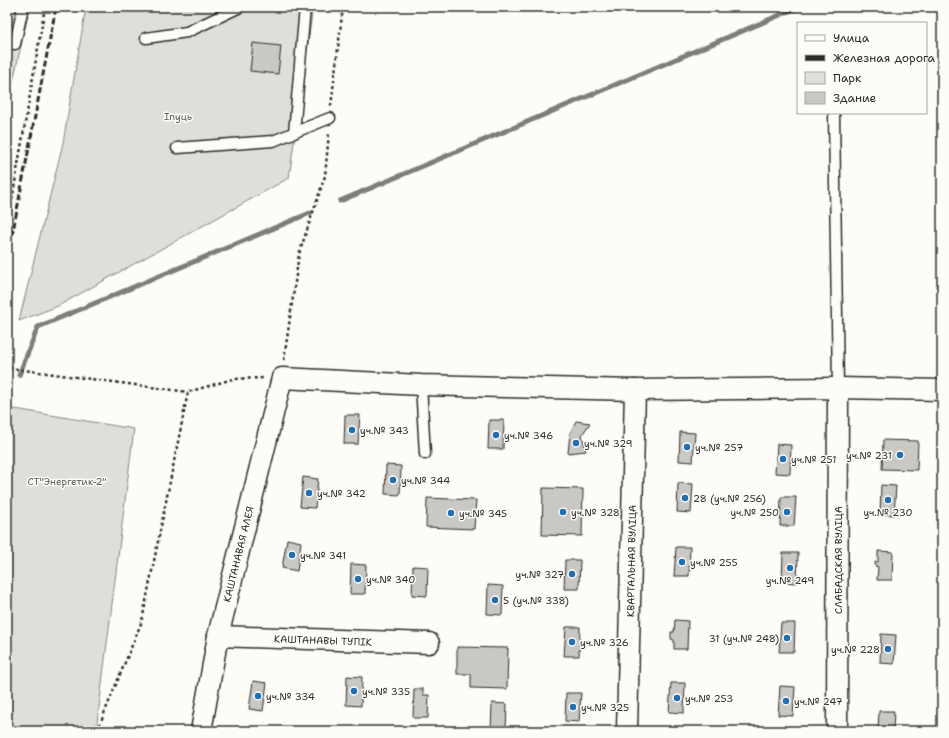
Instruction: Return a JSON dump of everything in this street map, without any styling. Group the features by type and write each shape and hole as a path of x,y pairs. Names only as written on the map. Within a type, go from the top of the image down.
{"street":[{"path":"282,378 421,385 635,390 838,388 942,390"},
{"name":"КАШТАНАВАЯ АЛЕЯ","path":"201,731 218,636 282,378"},
{"name":"СЛАБАДСКАЯ ВУЛІЦА","path":"837,731 838,388"},
{"name":"КВАРТАЛЬНАЯ ВУЛІЦА","path":"627,731 635,390"},
{"name":"КАШТАНАВЫ ТУПІК","path":"218,636 429,643"}],"lane":[{"path":"7,44 15,44 23,7"},
{"path":"146,38 187,32 240,7"},
{"path":"294,133 305,7"},
{"path":"834,114 838,388"},
{"path":"177,148 274,141 330,118"},
{"path":"421,385 425,454"}],"path":[{"path":"7,229 45,7"},
{"path":"9,368 188,392 233,379 282,378 299,254 325,176 343,7"},
{"path":"97,731 142,621 188,392"}],"green space":[{"path":"7,7 30,7 7,107"},
{"name":"Іпуць","path":"86,7 313,7 289,178 58,306 19,321 63,143"},
{"name":"СТ\"Энергетик-2\"","path":"15,409 134,429 96,731 7,731 7,418"}],"building":[{"path":"253,43 281,46 278,74 250,71"},
{"name":"уч.№ 343","path":"345,415 360,415 358,444 344,444"},
{"name":"уч.№ 346","path":"489,420 504,420 503,449 488,449"},
{"name":"уч.№ 329","path":"576,421 590,423 582,435 586,451 568,453 570,433"},
{"name":"уч.№ 257","path":"680,432 695,433 693,462 679,461"},
{"name":"уч.№ 231","path":"883,440 918,441 917,470 882,469"},
{"name":"уч.№ 251","path":"777,444 791,445 790,474 775,473"},
{"name":"уч.№ 344","path":"386,465 401,466 400,495 385,494"},
{"name":"уч.№ 342","path":"303,477 318,479 315,508 300,507"},
{"name":"28 (уч.№ 256)","path":"678,483 693,484 691,513 677,512"},
{"name":"уч.№ 230","path":"881,485 896,486 894,515 880,514"},
{"name":"уч.№ 328","path":"543,488 583,489 582,536 542,535"},
{"name":"уч.№ 250","path":"781,497 796,497 794,526 780,526"},
{"name":"уч.№ 345","path":"427,498 476,500 474,529 426,527"},
{"name":"уч.№ 341","path":"287,539 301,542 297,571 282,568"},
{"name":"уч.№ 255","path":"676,547 690,547 689,576 674,576"},
{"path":"878,551 893,552 892,580 877,580 878,567 875,566 875,562 878,562"},
{"name":"уч.№ 249","path":"783,553 798,553 797,583 782,582"},
{"name":"уч.№ 327","path":"565,560 580,560 579,589 564,589"},
{"name":"уч.№ 340","path":"351,564 366,565 365,594 350,594"},
{"path":"413,566 428,567 427,596 412,595"},
{"name":"5 (уч.№ 338)","path":"488,585 503,586 502,615 487,614"},
{"path":"675,620 688,621 687,649 674,649 674,640 671,639 671,632 674,632"},
{"name":"31 (уч.№ 248)","path":"781,623 795,623 794,652 779,652"},
{"name":"уч.№ 326","path":"566,627 580,627 579,656 564,656"},
{"name":"уч.№ 228","path":"881,634 896,635 894,664 880,663"},
{"path":"457,647 508,648 507,689 471,688 471,674 457,674"},
{"name":"уч.№ 335","path":"347,676 362,677 361,706 346,705"},
{"name":"уч.№ 334","path":"253,681 267,683 263,711 249,709"},
{"name":"уч.№ 253","path":"671,683 685,683 684,713 669,712"},
{"name":"уч.№ 247","path":"780,686 795,687 793,716 778,715"},
{"path":"414,689 423,689 423,695 429,695 428,718 413,718"},
{"name":"уч.№ 325","path":"566,693 581,693 579,722 565,721"},
{"path":"492,703 507,704 506,731 491,731"},
{"path":"879,711 894,711 893,731 878,731"}],"waterway":[{"path":"340,201 799,7"},
{"path":"19,375 38,327 310,213"}],"railway":[{"path":"7,262 56,7"}],"place":[{"name":"уч.№ 343","path":"352,430"},
{"name":"уч.№ 346","path":"496,435"},
{"name":"уч.№ 329","path":"576,443"},
{"name":"уч.№ 257","path":"687,447"},
{"name":"уч.№ 231","path":"900,455"},
{"name":"уч.№ 251","path":"783,459"},
{"name":"уч.№ 344","path":"393,480"},
{"name":"уч.№ 342","path":"309,493"},
{"name":"28 (уч.№ 256)","path":"685,498"},
{"name":"уч.№ 230","path":"888,500"},
{"name":"уч.№ 328","path":"563,512"},
{"name":"уч.№ 250","path":"787,512"},
{"name":"уч.№ 345","path":"451,513"},
{"name":"уч.№ 341","path":"292,555"},
{"name":"уч.№ 255","path":"682,562"},
{"name":"уч.№ 249","path":"790,568"},
{"name":"уч.№ 327","path":"572,574"},
{"name":"уч.№ 340","path":"358,579"},
{"name":"5 (уч.№ 338)","path":"495,600"},
{"name":"31 (уч.№ 248)","path":"787,638"},
{"name":"уч.№ 326","path":"572,642"},
{"name":"уч.№ 228","path":"888,649"},
{"name":"уч.№ 335","path":"354,691"},
{"name":"уч.№ 334","path":"258,696"},
{"name":"уч.№ 253","path":"677,698"},
{"name":"уч.№ 247","path":"786,701"},
{"name":"уч.№ 325","path":"573,707"}]}
